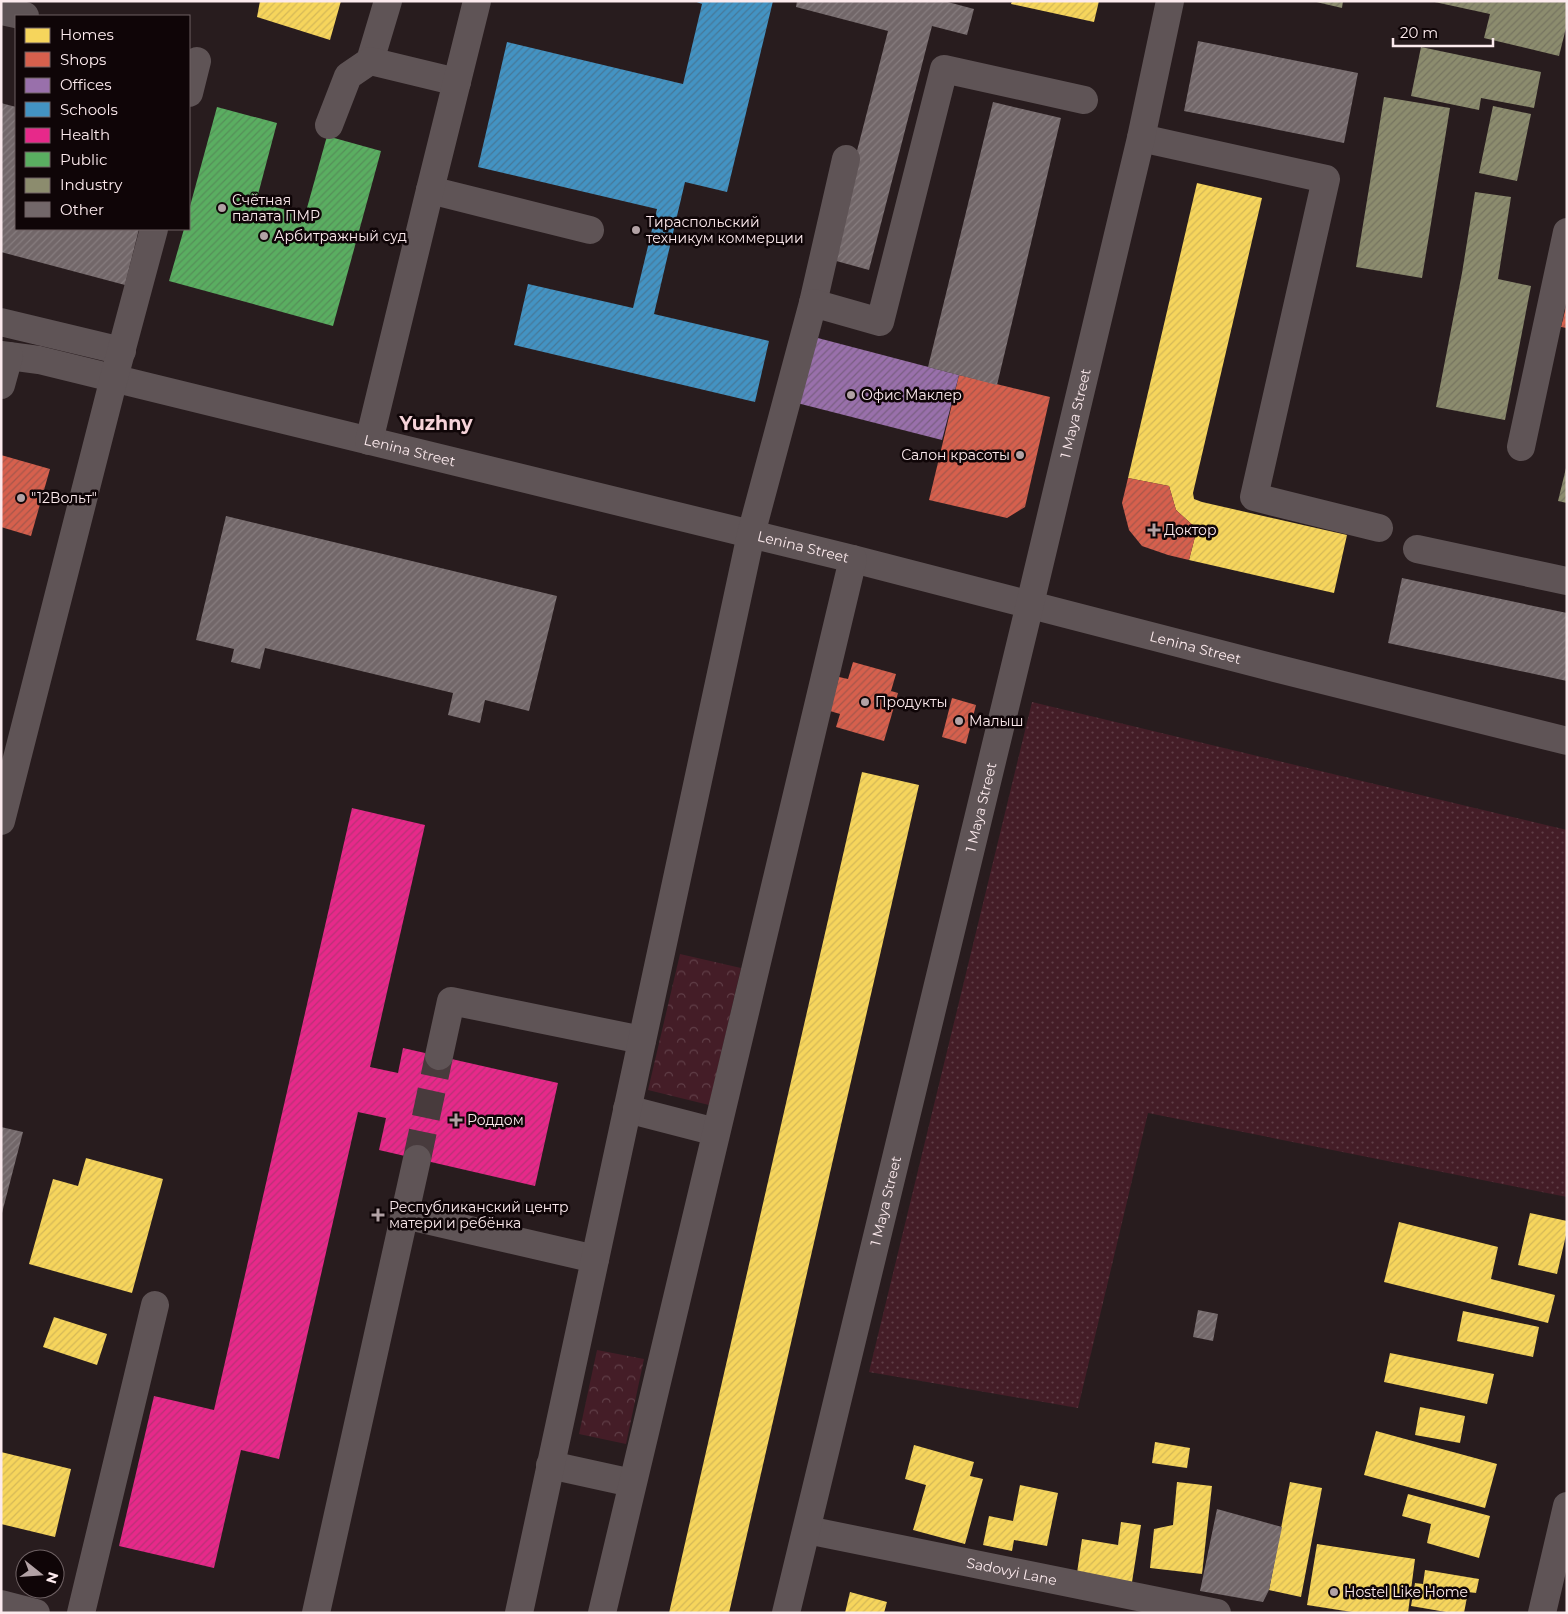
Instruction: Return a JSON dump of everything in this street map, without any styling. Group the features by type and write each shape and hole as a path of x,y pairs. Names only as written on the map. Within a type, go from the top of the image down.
{"street":[{"path":"328,125 348,76 370,61 388,1"},
{"path":"369,441 477,1"},
{"name":"1 Maya Street","path":"786,1613 1030,604 1141,138 1170,1"},
{"path":"1,11 20,15"},
{"path":"370,61 457,82"},
{"path":"190,89 197,62"},
{"path":"813,303 880,322 944,69 1084,100"},
{"path":"1141,138 1326,179 1254,497 1379,528"},
{"path":"519,1613 751,534 813,303 846,159"},
{"path":"430,190 590,230"},
{"path":"1,821 154,230"},
{"path":"1521,447 1567,232"},
{"path":"1,322 122,350"},
{"path":"1,384 5,356"},
{"name":"Lenina Street","path":"5,356 38,360 114,378 853,559 1567,741"},
{"path":"1417,549 1567,581"},
{"path":"602,1613 853,559"},
{"path":"439,1056 451,1001 642,1040"},
{"path":"627,1109 716,1132"},
{"path":"316,1613 417,1159"},
{"path":"405,1215 595,1259"},
{"path":"81,1613 155,1306"},
{"path":"550,1465 632,1483"},
{"path":"1542,1613 1567,1506"},
{"name":"Sadovyi Lane","path":"806,1530 1217,1613"},
{"path":"1,1604 36,1613"}],"green space":[{"path":"1032,702 1567,830 1567,1197 1148,1113 1078,1408 869,1372"},
{"path":"680,954 741,968 709,1105 648,1090"},
{"path":"597,1350 644,1359 626,1444 579,1434"}],"building: Homes":[{"path":"260,1 341,1 330,40 257,17"},
{"path":"1012,1 1099,1 1094,22 1011,4"},
{"path":"1197,183 1262,198 1193,493 1194,499 1347,535 1334,593 1189,560 1197,529 1176,510 1169,486 1128,478"},
{"path":"862,772 919,785 729,1613 669,1613"},
{"path":"86,1158 163,1179 132,1293 29,1264 53,1179 78,1186"},
{"path":"1530,1213 1567,1221 1567,1231 1557,1274 1518,1265"},
{"path":"1399,1222 1498,1247 1491,1279 1555,1295 1548,1323 1384,1282"},
{"path":"1463,1311 1539,1327 1533,1357 1457,1341"},
{"path":"54,1317 107,1334 97,1365 43,1347"},
{"path":"1390,1353 1494,1374 1487,1404 1384,1382"},
{"path":"1420,1407 1465,1416 1460,1443 1415,1435"},
{"path":"1376,1431 1497,1464 1485,1508 1364,1475"},
{"path":"1155,1442 1190,1448 1187,1468 1152,1463"},
{"path":"914,1445 974,1462 970,1476 983,1479 965,1544 913,1530 926,1485 905,1479"},
{"path":"1,1452 71,1469 55,1537 1,1524"},
{"path":"1177,1482 1212,1486 1202,1574 1150,1568 1154,1529 1173,1525"},
{"path":"1290,1482 1322,1488 1301,1597 1269,1590"},
{"path":"1020,1485 1058,1493 1047,1546 1014,1540 1012,1551 983,1545 989,1516 1013,1521"},
{"path":"1408,1494 1490,1516 1479,1558 1427,1543 1431,1524 1402,1516"},
{"path":"1121,1522 1141,1525 1132,1582 1077,1573 1082,1539 1118,1545"},
{"path":"1317,1544 1415,1559 1408,1613 1358,1613 1307,1605"},
{"path":"1425,1570 1479,1579 1476,1593 1468,1592 1464,1613 1452,1613 1411,1606 1415,1583 1423,1584"},
{"path":"850,1592 887,1602 884,1613 845,1613"}],"building: Shops":[{"path":"1567,307 1567,328 1561,327"},
{"path":"959,375 1050,397 1025,507 1007,518 929,500"},
{"name":"\"12Вольт\"","path":"1,455 50,469 31,536 1,527"},
{"path":"1128,478 1169,486 1176,510 1197,529 1189,560 1142,546 1129,530 1122,503"},
{"path":"853,662 896,674 891,691 898,693 884,741 836,727 840,714 830,711 839,677 848,679"},
{"name":"Малыш","path":"952,698 976,705 966,744 942,737"}],"building: Offices":[{"path":"814,337 959,375 942,440 797,403"}],"building: Schools":[{"path":"694,1 773,1 727,192 685,182 654,314 769,341 755,402 514,345 528,284 633,308 657,209 478,167 507,42 683,84 702,4"}],"building: Health":[{"path":"352,808 425,825 370,1067 398,1073 403,1048 558,1083 535,1186 379,1150 386,1118 358,1112 279,1459 241,1450 214,1568 119,1546 154,1396 214,1410"}],"building: Public":[{"path":"217,107 277,123 256,202 305,215 327,136 381,151 333,326 169,281 184,230 190,230 190,206"}],"building: Industry":[{"path":"1312,1 1343,1 1342,8"},
{"path":"1430,1 1567,1 1567,24 1559,56 1484,38 1490,14"},
{"path":"1421,47 1541,72 1534,108 1481,98 1479,110 1411,96"},
{"path":"1384,97 1450,108 1422,278 1356,267"},
{"path":"1493,106 1531,114 1517,181 1479,173"},
{"path":"1475,192 1511,197 1498,279 1531,286 1505,420 1436,407 1462,273"},
{"path":"1567,468 1567,503 1558,501"}],"building: Other":[{"path":"797,1 944,1 974,9 967,35 932,26 869,270 829,259 888,31 796,7"},
{"path":"1198,41 1358,73 1344,143 1184,111"},
{"path":"993,102 1061,118 997,385 928,367"},
{"path":"1,103 15,107 15,230 139,230 125,285 1,252"},
{"path":"226,516 557,596 529,711 485,700 480,723 448,715 453,693 265,648 260,669 231,662 234,649 196,640"},
{"path":"1402,578 1567,613 1567,681 1388,643"},
{"path":"1,1127 23,1132 2,1213 1,1213"},
{"path":"1198,1310 1218,1314 1213,1341 1193,1337"},
{"path":"1217,1509 1282,1527 1269,1590 1263,1602 1200,1591"}],"tunnel":[{"path":"417,1159 439,1056"}],"place":[{"name":"Счётная палата ПМР","path":"222,208"},
{"name":"Тираспольский техникум коммерции","path":"636,230"},
{"name":"Арбитражный суд","path":"264,236"},
{"name":"Офис Маклер","path":"851,395"},
{"name":"Салон красоты","path":"1020,455"},
{"name":"\"12Вольт\"","path":"21,498"},
{"name":"Доктор","path":"1154,530"},
{"name":"Продукты","path":"865,702"},
{"name":"Малыш","path":"959,721"},
{"name":"Роддом","path":"456,1120"},
{"name":"Республиканский центр матери и ребёнка","path":"378,1215"},
{"name":"Hostel Like Home","path":"1334,1592"}],"district":[{"name":"Yuzhny","path":"436,423"}]}
